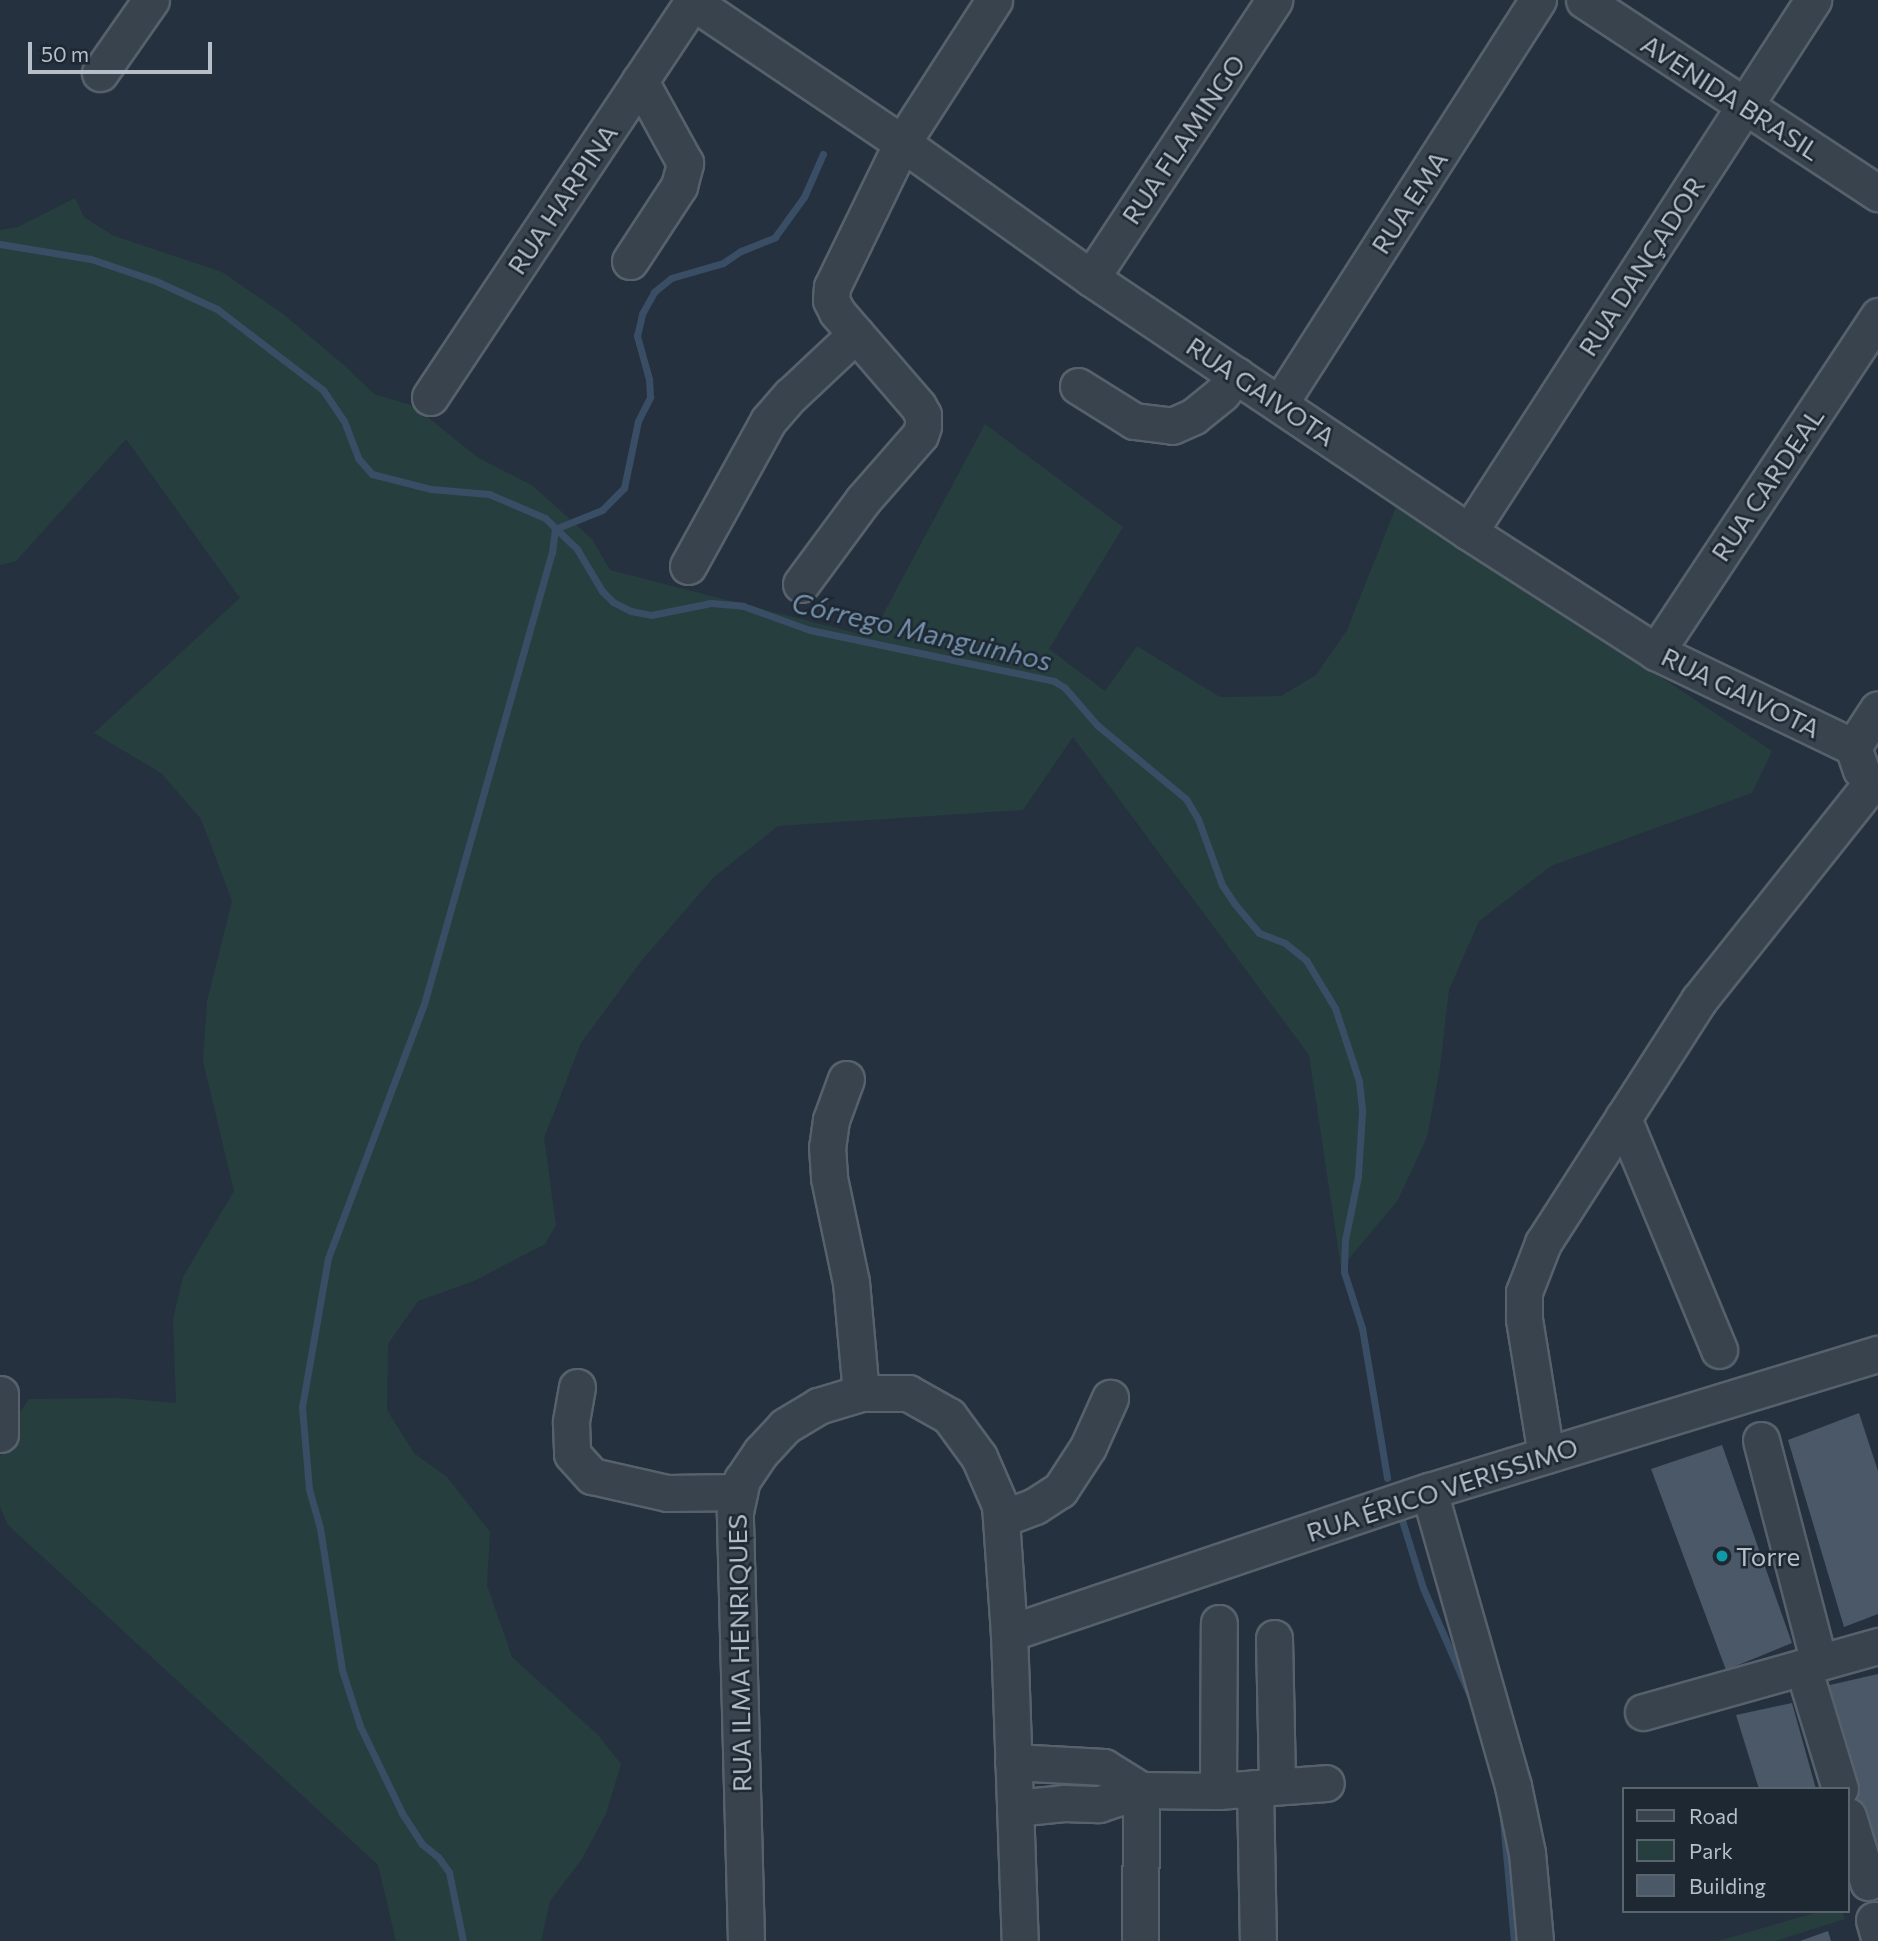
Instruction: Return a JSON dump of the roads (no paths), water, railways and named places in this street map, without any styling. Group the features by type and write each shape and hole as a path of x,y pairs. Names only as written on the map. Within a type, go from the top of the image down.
{"street":[{"path":"100,74 151,0"},
{"path":"801,584 863,500 920,435 923,426 923,415 918,406 837,312 831,300 832,287 902,144 994,0"},
{"name":"RUA FLAMINGO","path":"1091,278 1275,0"},
{"name":"RUA EMA","path":"1280,403 1538,0"},
{"name":"AVENIDA BRASIL","path":"1584,0 1878,193"},
{"name":"RUA DANÇADOR","path":"1469,532 1813,0"},
{"name":"RUA GAIVOTA","path":"692,1 902,144 1091,278 1469,532 1656,652 1853,747"},
{"name":"RUA HARPINA","path":"430,397 692,1"},
{"path":"629,261 679,186 685,163 640,81"},
{"name":"RUA CARDEAL","path":"1656,652 1878,316"},
{"path":"688,566 768,421 856,334"},
{"path":"1078,386 1134,421 1172,426 1194,416 1222,393 1237,375"},
{"path":"1546,1455 1524,1319 1524,1292 1543,1243 1699,1000 1872,800 1853,747 1878,709"},
{"path":"846,1079 831,1120 827,1147 830,1178 851,1282 861,1393"},
{"path":"1623,1118 1719,1350"},
{"name":"RUA ÉRICO VERISSIMO","path":"1009,1633 1423,1493 1878,1354"},
{"path":"577,1387 571,1422 572,1454 592,1476 667,1493 739,1492"},
{"name":"RUA ILMA HENRIQUES","path":"746,1941 735,1511 742,1480 761,1452 785,1426 818,1406 861,1393 908,1393 949,1416 979,1457 1000,1505 1009,1633 1020,1941"},
{"path":"0,1394 0,1434"},
{"path":"1001,1519 1035,1506 1060,1489 1088,1447 1110,1398"},
{"path":"1761,1440 1840,1787"},
{"path":"1423,1493 1513,1786 1527,1853 1535,1941"},
{"path":"1218,1791 1219,1623"},
{"path":"1258,1941 1275,1638"},
{"path":"1643,1712 1878,1646"},
{"path":"1013,1762 1104,1767 1141,1790"},
{"path":"1015,1808 1099,1804 1141,1790 1218,1791 1326,1783"},
{"path":"1140,1941 1141,1790"},
{"path":"1850,1823 1868,1882"}],"waterway":[{"path":"555,529 602,510 624,488 638,421 650,397 649,379 637,336 642,314 654,292 671,278 723,263 741,251 775,237 804,197 823,154"},
{"name":"Córrego Manguinhos","path":"0,244 91,259 156,281 217,309 323,390 344,421 358,458 372,474 431,489 489,494 545,518 577,549 602,591 613,602 631,611 651,615 711,603 743,606 810,630 1054,681 1065,688 1097,725 1186,799 1198,819 1222,885 1234,903 1259,933 1285,943 1306,960 1335,1008 1359,1081 1362,1112 1358,1176 1345,1240 1344,1272 1362,1328 1387,1478"},
{"path":"463,1941 449,1872 438,1857 422,1844 402,1813 360,1726 342,1670 320,1528 309,1489 302,1407 328,1258 424,1004 552,553 555,529"},
{"name":"Córrego Manguinhos","path":"1401,1517 1423,1588 1471,1698"},
{"name":"Córrego Manguinhos","path":"1503,1820 1514,1941"}],"place":[{"name":"Torre","path":"1722,1556"}]}
